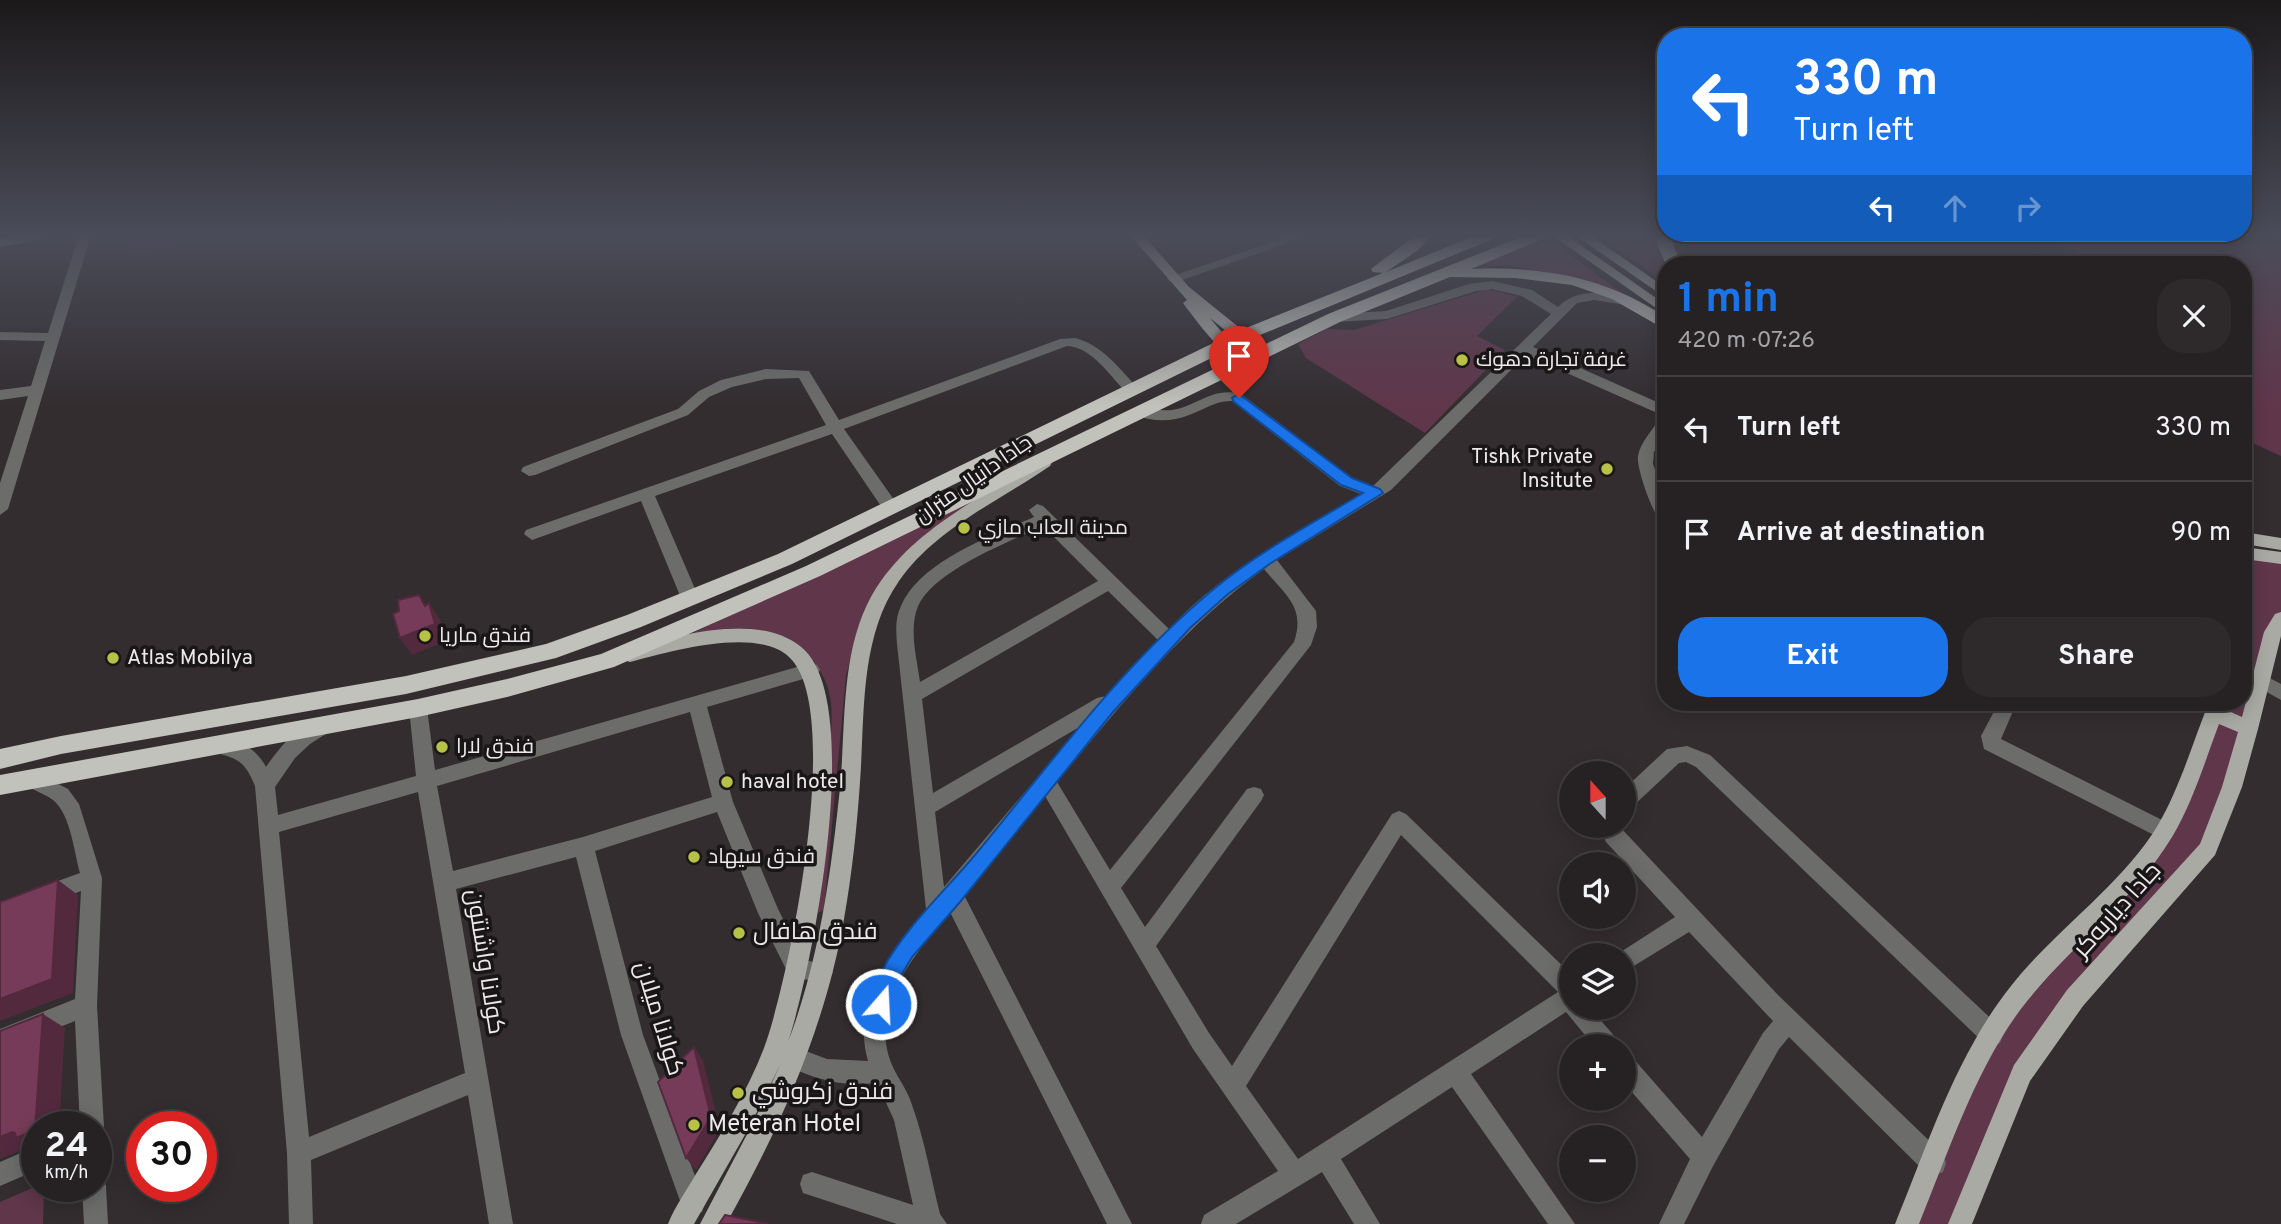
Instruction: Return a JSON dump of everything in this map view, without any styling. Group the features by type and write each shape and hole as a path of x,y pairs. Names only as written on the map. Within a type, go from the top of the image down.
{"highway":[{"path":"0,760 74,742 406,685 548,652 785,559 1131,389 1344,292"},
{"path":"0,785 418,708 507,688 606,661 813,571 1334,318 1397,292"},
{"path":"1607,292 1630,302 1657,319"}],"main road":[{"path":"1185,292 1192,307 1254,357"},
{"path":"1638,292 1657,305"},
{"name":"جادا دانيال متران","path":"712,1224 751,1157 795,1058 822,972 841,868 860,655 871,619 892,577 929,538 1012,485 1060,450"},
{"path":"2252,539 2281,544"},
{"path":"2252,554 2281,558"},
{"name":"جادا دیاربه‌كر","path":"1960,1224 2022,1073 2076,998 2208,849 2232,787 2273,632 2281,619"},
{"path":"606,661 711,636 758,637 796,652 811,670 821,706 823,780 797,970 775,1050 728,1144 680,1224"},
{"name":"جادا دیاربه‌كر","path":"1907,1224 1960,1094 1992,1035 2019,993 2128,878 2165,831 2214,711"},
{"path":"2222,711 2249,729"}],"street":[{"path":"0,509 67,292"},
{"path":"1334,318 1387,315 1458,292"},
{"path":"1523,292 1559,313"},
{"path":"932,1223 902,1108 883,1071 875,1047 875,1033 884,989 905,950 953,896 1119,694 1203,606 1266,559 1375,493 1395,477 1573,300 1606,296 1630,302"},
{"path":"0,336 52,337"},
{"path":"532,534 1070,342 1087,345 1131,389"},
{"path":"1523,348 1657,408"},
{"path":"529,471 683,412 704,394 740,380 787,371 804,374 835,427 891,508"},
{"path":"0,396 35,390"},
{"path":"1138,412 1167,418 1181,415 1220,396 1236,397 1346,482 1375,493"},
{"path":"1657,435 1646,452 1645,464 1657,496"},
{"path":"646,494 690,598"},
{"path":"937,914 923,809 905,631 908,609 919,590 948,568 1041,514 1169,639"},
{"path":"1109,887 1302,645 1308,627 1307,611 1266,559"},
{"path":"911,696 1110,582"},
{"path":"270,825 811,670"},
{"path":"2262,681 2281,693"},
{"path":"923,809 1119,694"},
{"path":"698,703 723,802 769,913 797,970 822,972"},
{"name":"كولانا واشنتون","path":"418,708 425,781 445,883 501,1224"},
{"path":"2004,711 1991,736 1991,743 2165,831"},
{"path":"265,786 290,749 307,734 328,724"},
{"path":"215,745 236,748 252,757 265,786 299,1153 301,1224"},
{"path":"1636,790 1674,754 1687,754 1703,761 1992,1035"},
{"path":"31,778 61,795 72,810 92,878 86,1006 91,1111"},
{"path":"1047,782 1201,1041 1295,1175"},
{"path":"1144,945 1254,795"},
{"path":"445,883 583,846 723,802"},
{"path":"1233,1086 1399,820 1559,987"},
{"path":"1615,838 1787,1022 1858,1094 1934,1163"},
{"name":"كولانا ميلان","path":"583,846 632,1035 693,1203"},
{"path":"0,912 92,878"},
{"path":"953,896 1120,1224"},
{"path":"1636,954 1691,919"},
{"path":"0,1040 86,1006"},
{"path":"1213,1224 1295,1175 1454,1070 1559,1006"},
{"path":"1588,1020 1599,1034"},
{"path":"1671,1224 1704,1157 1771,1041 1787,1022"},
{"path":"795,1058 827,1072 845,1074 883,1071"},
{"path":"1454,1070 1563,1224"},
{"path":"1636,1079 1704,1157"},
{"path":"299,1153 476,1080"},
{"path":"1325,1155 1368,1224"},
{"path":"0,1174 21,1165"},
{"path":"812,1184 932,1223"},
{"path":"95,1202 96,1224"}],"shaded area":[{"path":"1478,292 1499,292 1517,297 1477,336 1505,350 1425,433 1306,358 1298,344 1327,329 1354,330"},
{"path":"2252,292 2281,292 2281,456 2252,443"},
{"path":"979,498 894,565 874,592 859,625 846,676 824,910 818,913 816,901 832,721 827,686 820,671 811,658 798,647 769,632 735,628 682,638"},
{"path":"2252,555 2281,560 2281,619 2252,710"},
{"path":"2215,711 2252,711 2208,849 2022,1073 1960,1224 1907,1224 1992,1035 2128,878 2185,787"},
{"path":"21,1193 21,1202 44,1202 43,1224 0,1224 0,1202"}],"building":[{"path":"419,595 425,606 429,603 435,624 400,638 393,614 399,611 398,600"},
{"path":"58,880 52,979 0,999 0,902"},
{"path":"43,1014 36,1111 21,1111 21,1136 16,1138 12,1132 0,1137 0,1031"},
{"path":"694,1047 711,1117 686,1158 658,1082"},
{"path":"725,1215 769,1224 719,1224"}],"place":[{"name":"غرفة تجارة دهوك","path":"1462,360"},
{"name":"Tishk Private Insitute","path":"1607,469"},
{"name":"مدينة العاب مازي","path":"964,528"},
{"name":"فندق ماريا","path":"425,636"},
{"name":"Atlas Mobilya","path":"113,658"},
{"name":"فندق لارا","path":"442,747"},
{"name":"haval hotel","path":"727,782"},
{"name":"فندق سيهاد","path":"694,857"},
{"name":"فندق هافال","path":"739,933"},
{"name":"فندق زكروشي","path":"738,1093"},
{"name":"Meteran Hotel","path":"694,1125"}],"route":[{"path":"881,1004 890,975 905,950 953,896 1077,743 1184,624 1222,590 1266,559 1375,493 1346,482 1239,398"}]}
